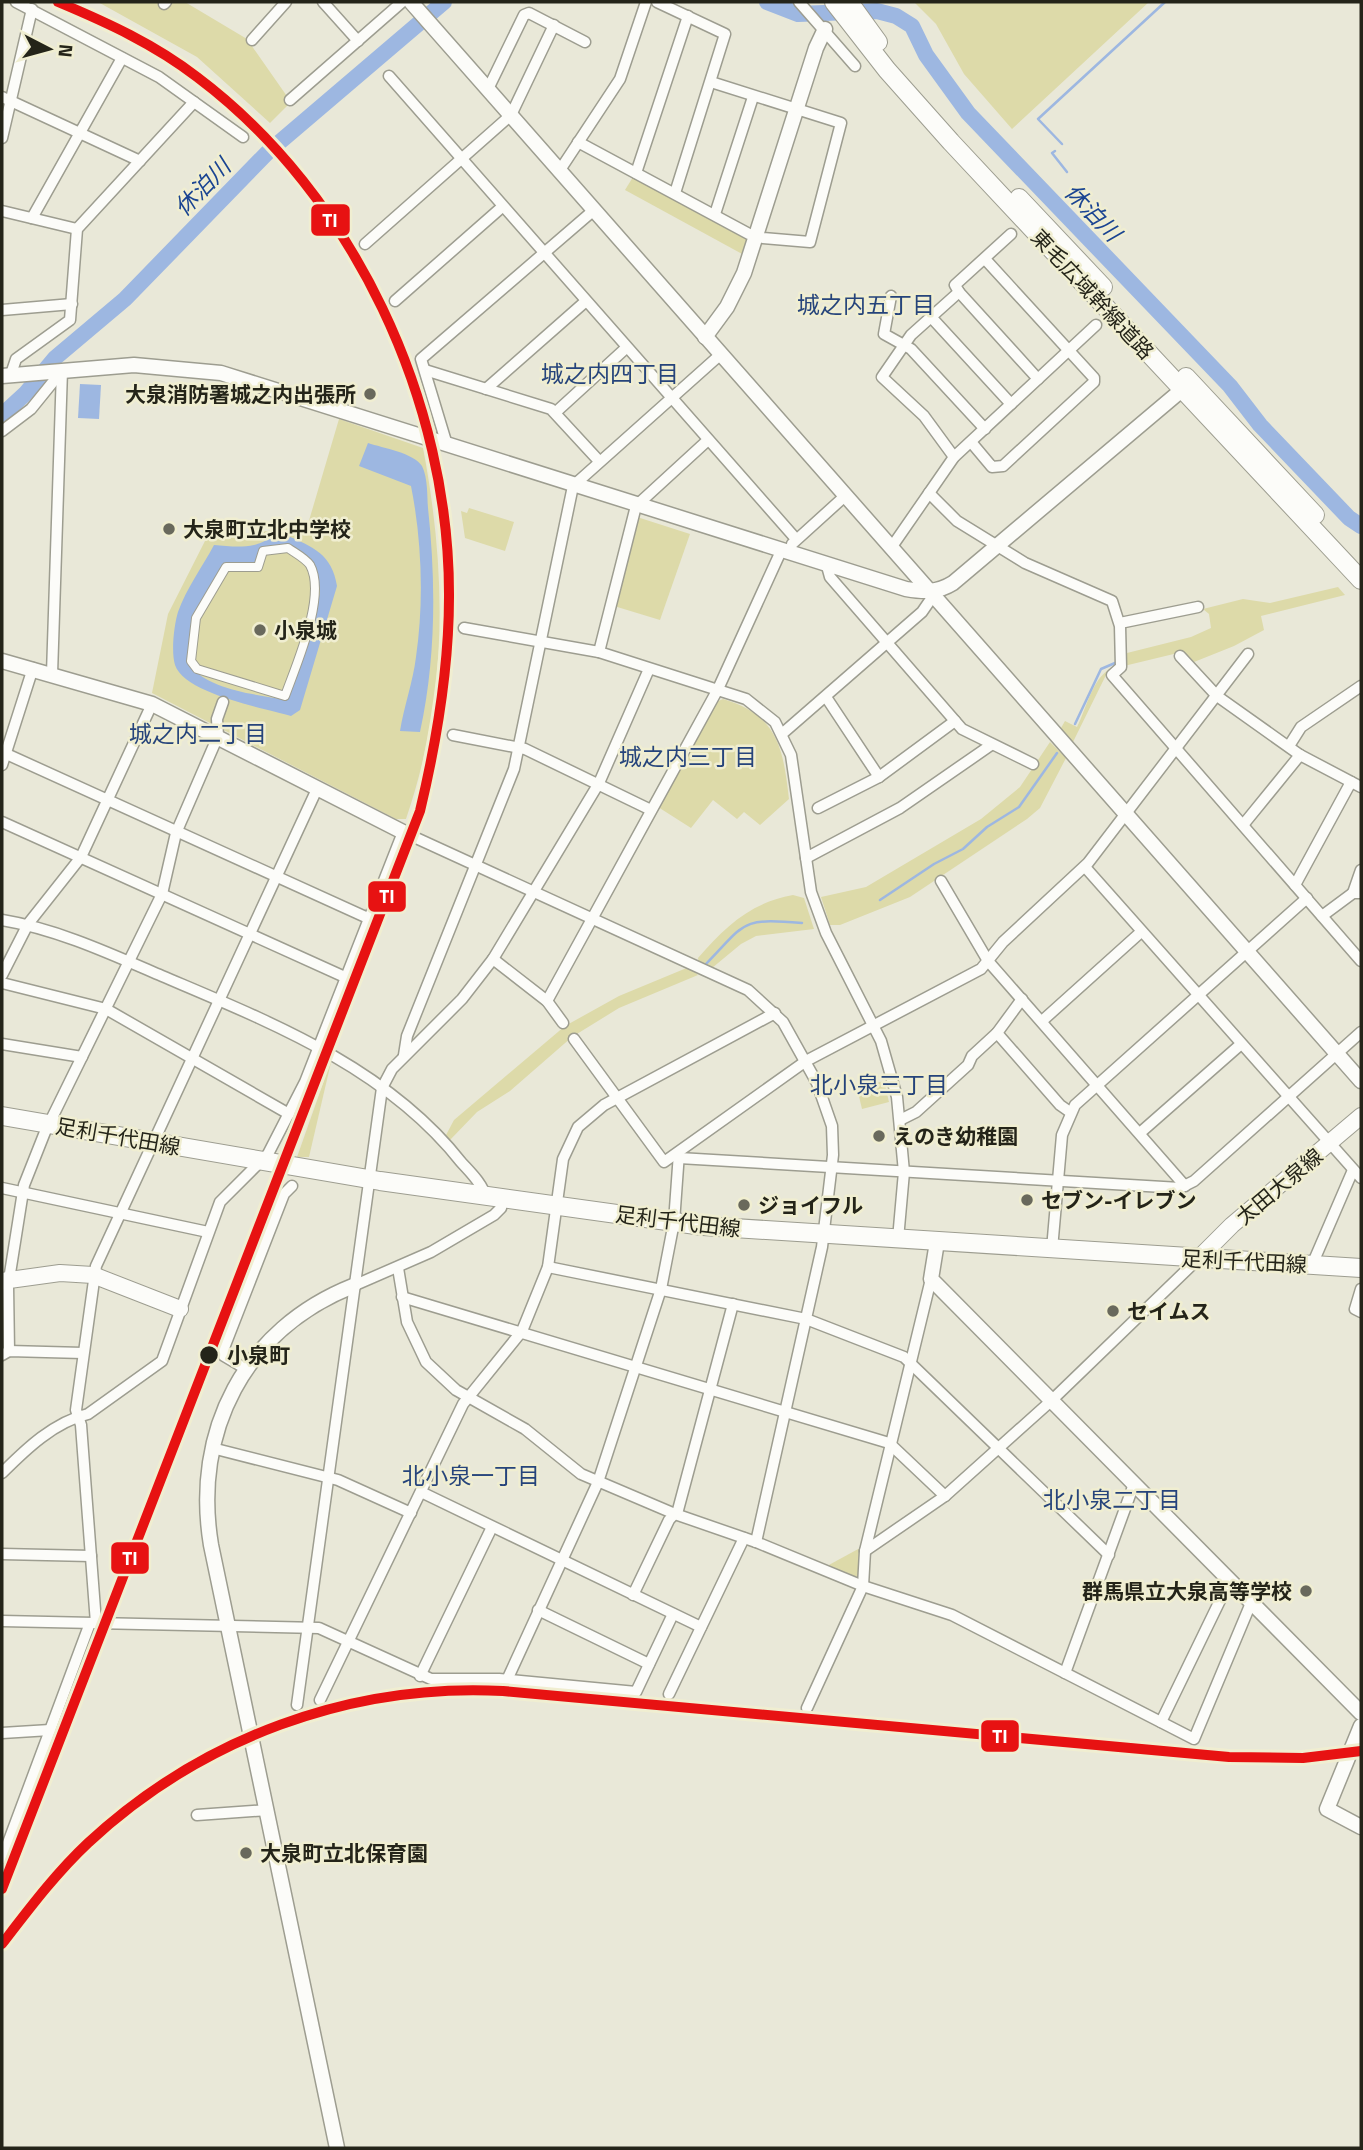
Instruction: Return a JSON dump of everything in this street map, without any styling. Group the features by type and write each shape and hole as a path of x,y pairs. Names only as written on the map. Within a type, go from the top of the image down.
{"main road":[{"name":"東毛広域幹線道路","path":"834,2 856,24 951,142 1361,563"},
{"name":"東毛広域幹線道路","path":"849,2 856,24"},
{"name":"東毛広域幹線道路","path":"1187,386 1361,580"},
{"name":"足利千代田線","path":"2,1116 369,1178 674,1222 898,1240 1361,1268"},
{"name":"太田大泉線","path":"1198,1259 1232,1225 1361,1116"},
{"path":"5,1280 60,1273 93,1275 180,1309"}],"street":[{"path":"16,2 159,77 243,137"},
{"path":"252,40 286,2"},
{"path":"323,2 358,41"},
{"path":"289,100 402,2"},
{"path":"411,2 1361,1081"},
{"path":"560,170 620,79 646,2"},
{"path":"657,2 725,34 675,193"},
{"path":"799,2 855,66"},
{"path":"2,138 6,99 32,9"},
{"path":"488,89 524,15 533,13 585,42"},
{"path":"636,173 688,16"},
{"path":"365,244 511,116 554,25"},
{"path":"705,337 735,292 756,236 823,27"},
{"path":"32,218 122,58"},
{"path":"389,76 796,539"},
{"path":"578,142 756,236 810,243 813,240 817,204 841,126 839,122 711,82"},
{"path":"715,214 753,97"},
{"path":"6,99 141,161"},
{"path":"6,375 16,359 71,320 78,229 194,102"},
{"path":"395,301 502,207"},
{"path":"447,444 421,359 594,210"},
{"path":"2,211 78,229"},
{"path":"1011,234 955,285 1038,379"},
{"path":"971,442 992,467 1003,466 1094,382 1094,378 985,259"},
{"path":"954,457 924,416 882,377 905,344 959,292"},
{"path":"891,296 884,334 905,344 985,429"},
{"path":"486,388 586,301"},
{"path":"2,310 72,304"},
{"path":"931,317 1012,404"},
{"path":"891,548 954,457 1096,325"},
{"path":"556,412 626,348"},
{"path":"404,1055 407,1036 510,779 573,486 721,354"},
{"path":"6,375 165,365 221,373 827,566 906,589 931,593 953,583 1187,386"},
{"path":"425,370 556,412 599,461"},
{"path":"2,431 31,410 57,371"},
{"path":"52,674 57,371"},
{"path":"599,652 636,506 708,440"},
{"path":"929,493 957,520 1025,563 1110,600 1120,622 1121,667 1112,675 1361,961"},
{"path":"548,1001 718,689 785,552 845,496"},
{"path":"288,548 309,565 315,580 316,593 302,649 285,696 231,680 197,669 191,661 196,618 226,567 258,566 263,551 288,548"},
{"path":"827,566 830,577 955,721 970,735 1033,764"},
{"path":"783,733 926,608 931,593"},
{"path":"1120,622 1198,607"},
{"path":"464,628 599,652 718,689 759,707 783,733 793,767 811,892 826,933 874,1026 892,1077 902,1119 904,1172 898,1240"},
{"path":"574,1039 664,1162 679,1154 806,1061 974,975 1003,942 1085,867 1248,654"},
{"path":"1180,656 1217,696 1300,755 1356,784 1295,885"},
{"path":"2,661 152,704 474,866 734,982 775,1013 806,1061 828,1112 833,1140 832,1168 824,1235 756,1542"},
{"path":"2,765 33,668"},
{"path":"297,1705 382,1088 404,1055 463,999 493,959 599,783 649,669"},
{"path":"1289,746 1301,727 1361,686"},
{"path":"826,696 879,777"},
{"path":"83,1353 6,1353 5,1280 22,1192 49,1124 162,894 176,833 218,736 217,719 223,702"},
{"path":"2,975 29,924 81,857 152,704"},
{"path":"818,808 879,777 955,721"},
{"path":"453,735 519,746 651,810"},
{"path":"806,858 906,804 991,745"},
{"path":"4,752 176,833 370,919"},
{"path":"1242,825 1300,755"},
{"path":"2,1859 7,1834 93,1623 81,1425 76,1416 93,1275 317,789"},
{"path":"2,822 347,978"},
{"path":"2,1473 29,1446 76,1416 88,1413 160,1363 222,1199 262,1161 289,1114 347,978 403,832"},
{"path":"1085,867 1357,1174 1312,1265"},
{"path":"1322,916 1357,893 1361,870"},
{"path":"941,881 988,961 1141,1132 1185,1186"},
{"path":"1052,1249 1062,1135 1070,1112 1097,1082 1307,898"},
{"path":"2,920 29,924 128,962 220,1001 340,1058 382,1088 441,1137 478,1183 485,1196"},
{"path":"1042,1021 1141,932"},
{"path":"493,959 548,1001 563,1023"},
{"path":"2,983 106,1009 289,1114"},
{"path":"902,1119 916,1112 968,1065 972,1056 998,1033 1022,999"},
{"path":"320,1700 463,1404 470,1399 522,1331 548,1267 568,1143 589,1117 618,1098 775,1013"},
{"path":"679,1154 832,1168 1175,1188 1185,1186 1361,1032"},
{"path":"998,1033 1060,1105 1070,1112"},
{"path":"2,1044 82,1057"},
{"path":"1141,1132 1240,1045"},
{"path":"507,1680 597,1482 661,1289 674,1222 679,1154"},
{"path":"247,1369 228,1360 224,1349 284,1194 292,1186"},
{"path":"2,1188 208,1232"},
{"path":"337,2148 208,1523 206,1491 212,1448 221,1417 247,1369 279,1330 300,1314 353,1286 398,1268 494,1215 501,1208 503,1199"},
{"path":"807,1708 863,1586 865,1551 889,1443 931,1279 937,1242"},
{"path":"865,1551 945,1496 1051,1401 1198,1259"},
{"path":"548,1267 806,1318 910,1360 1109,1555"},
{"path":"398,1268 413,1339 426,1362 470,1399 524,1429 572,1468 597,1482 675,1514 756,1542 863,1586 952,1615 1194,1739 1251,1603"},
{"path":"931,1279 1361,1713"},
{"path":"1361,1289 1355,1309 1361,1312"},
{"path":"402,1297 889,1443 945,1496"},
{"path":"633,1595 675,1514 733,1304"},
{"path":"212,1448 328,1478 411,1513"},
{"path":"1065,1673 1135,1484"},
{"path":"421,1492 701,1628"},
{"path":"420,1676 492,1527"},
{"path":"669,1694 744,1538"},
{"path":"2,1554 91,1556"},
{"path":"1161,1722 1227,1586"},
{"path":"538,1610 649,1664"},
{"path":"2,1621 319,1628 431,1679 507,1680 636,1692 673,1614"},
{"path":"1361,1726 1327,1809 1361,1826"},
{"path":"2,1733 50,1730"},
{"path":"197,1815 268,1810"}],"shaded area":[{"path":"98,2 160,2 158,4 166,9 174,2 185,2 247,39 291,102 270,123 197,57"},
{"path":"914,2 1149,2 1012,129 964,74 936,24"},
{"path":"633,177 746,235 749,243 744,255 625,190"},
{"path":"339,419 423,448 431,495 439,588 436,681 420,773 406,819 396,819 152,693 168,614 208,535 233,537 308,524"},
{"path":"469,508 514,522 505,551 465,538 461,511 467,513"},
{"path":"637,517 690,534 660,620 614,606"},
{"path":"1338,587 1345,595 1261,616 1264,630 1194,662 1182,652 1124,666 1123,654 1191,637 1211,628 1209,614 1203,609 1243,599 1270,603"},
{"path":"1117,666 1106,675 1073,742 1061,728 1065,721 1077,727 1096,683 1102,675"},
{"path":"723,699 756,714 774,736 784,764 789,799 760,825 744,812 737,819 713,800 691,828 658,807 716,702"},
{"path":"1050,742 1066,758 1040,808 1027,819 910,897 840,925 830,925 821,897 866,887 981,819 1020,787"},
{"path":"793,895 804,898 814,929 756,936 741,944 712,968 699,964 698,958 740,917 764,904"},
{"path":"689,967 698,975 619,1008 572,1037 510,1091 477,1112 450,1140 446,1135 454,1120 565,1026 619,996"},
{"path":"332,1058 309,1157 297,1157"},
{"path":"884,1081 889,1102 862,1109 857,1088"},
{"path":"860,1548 859,1574 855,1578 827,1566"}],"water":[{"path":"80,384 101,385 99,419 78,418"},
{"path":"368,443 418,461 422,466 427,487 433,620 429,677 420,732 400,731 419,636 420,550 415,507 411,486 359,466"},
{"path":"286,535 326,559 337,586 300,710 291,716 245,704 194,684 182,675 175,665 173,653 174,631 181,603 214,545 249,546","holes":["268,546 298,552 311,563 320,593 287,700 233,690 207,680 188,663 193,616 225,565 256,565 260,549"]}],"waterway":[{"name":"休泊川","path":"2,415 25,394 55,358 125,299 268,152 444,2"},
{"name":"休泊川","path":"767,2 798,14 877,11 896,16 912,26 926,55 968,113 1230,386 1260,425 1349,518 1361,526"},
{"path":"1062,144 1038,119 1165,2"},
{"path":"1055,151 1052,153 1067,172"},
{"path":"1075,724 1101,669 1115,663"},
{"path":"880,900 934,864 963,849 987,827 1019,807 1057,753"},
{"path":"705,965 746,926 766,921 802,923"}],"transit line":[{"name":"TI","path":"2,1889 420,811 441,705 449,597 445,524 432,450 411,378 382,308 346,242 303,181 253,125 197,77 130,35 58,2"},
{"name":"TI","path":"2,1944 54,1879 88,1843 132,1806 179,1774 229,1747 280,1725 334,1708 390,1697 446,1691 503,1691 1229,1757 1303,1758 1361,1751"}],"place":[{"name":"大泉消防署城之内出張所","path":"370,394"},
{"name":"大泉町立北中学校","path":"169,529"},
{"name":"小泉城","path":"260,630"},
{"name":"えのき幼稚園","path":"879,1136"},
{"name":"セブン-イレブン","path":"1027,1200"},
{"name":"ジョイフル","path":"744,1205"},
{"name":"セイムス","path":"1113,1311"},
{"name":"小泉町","path":"209,1355"},
{"name":"群馬県立大泉高等学校","path":"1306,1591"},
{"name":"大泉町立北保育園","path":"246,1853"}],"district":[{"name":"城之内五丁目","path":"866,304"},
{"name":"城之内四丁目","path":"610,373"},
{"name":"城之内二丁目","path":"198,733"},
{"name":"城之内三丁目","path":"688,756"},
{"name":"北小泉三丁目","path":"879,1084"},
{"name":"北小泉一丁目","path":"471,1475"},
{"name":"北小泉二丁目","path":"1112,1499"}]}
